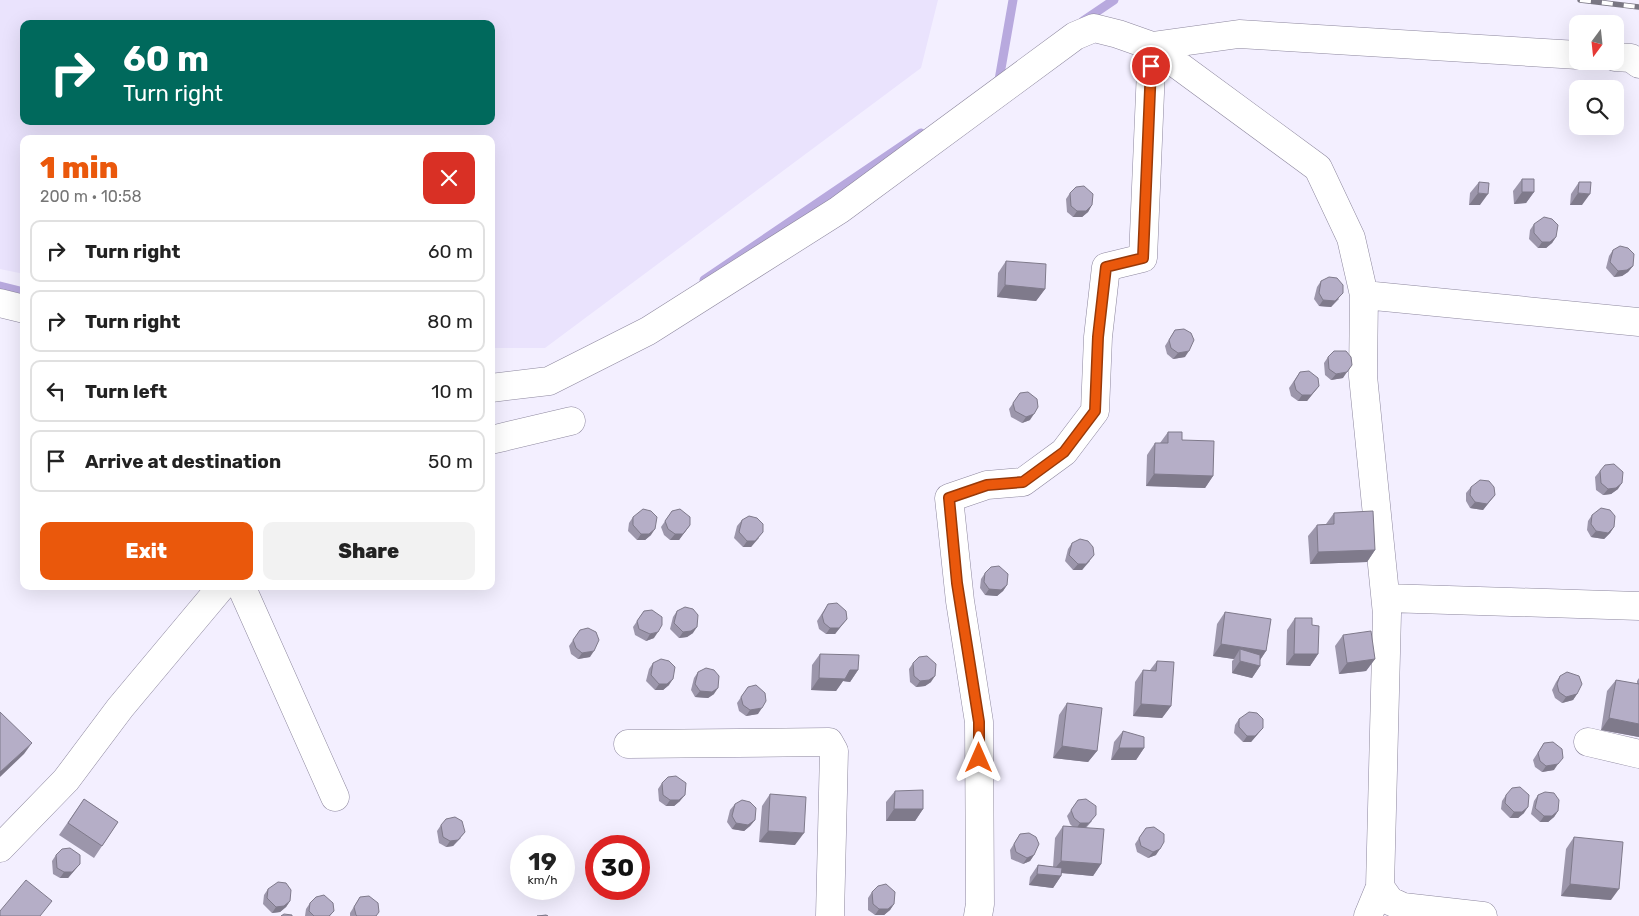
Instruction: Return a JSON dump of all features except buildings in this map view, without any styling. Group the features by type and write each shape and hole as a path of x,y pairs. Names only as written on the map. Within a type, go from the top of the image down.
{"street":[{"path":"495,388 548,381 648,331 839,210 1075,36 1094,28 1152,46 1318,168 1352,238 1364,295 1364,376 1387,614 1380,887 1368,916"},
{"path":"1152,46 1238,34 1569,54"},
{"path":"978,916 980,904 979,722 957,583 949,498 987,485 1023,482 1064,452 1095,411 1098,337 1106,267 1143,258 1152,46"},
{"path":"1624,58 1631,58 1639,64"},
{"path":"1364,295 1639,322"},
{"path":"0,302 20,307"},
{"path":"495,439 571,421"},
{"path":"0,848 66,780 120,708 219,590"},
{"path":"243,590 335,797"},
{"path":"1386,598 1639,606"},
{"path":"628,744 829,742 834,751 830,916"},
{"path":"1588,742 1639,754"},
{"path":"1380,887 1390,901 1403,907 1483,916"}],"shaded area":[{"path":"0,0 938,0 921,68 545,348 495,348 495,135 20,135 20,273 0,269"}],"waterway":[{"path":"996,82 999,80 1013,0"},
{"path":"1083,21 1114,0"},
{"path":"704,280 921,133"},
{"path":"0,286 20,291"}],"railway":[{"path":"1580,0 1639,7"}],"route":[{"path":"979,758 979,722 969,649 957,583 949,498 987,485 1023,482 1064,452 1095,411 1098,337 1106,267 1143,258 1151,66"}]}
